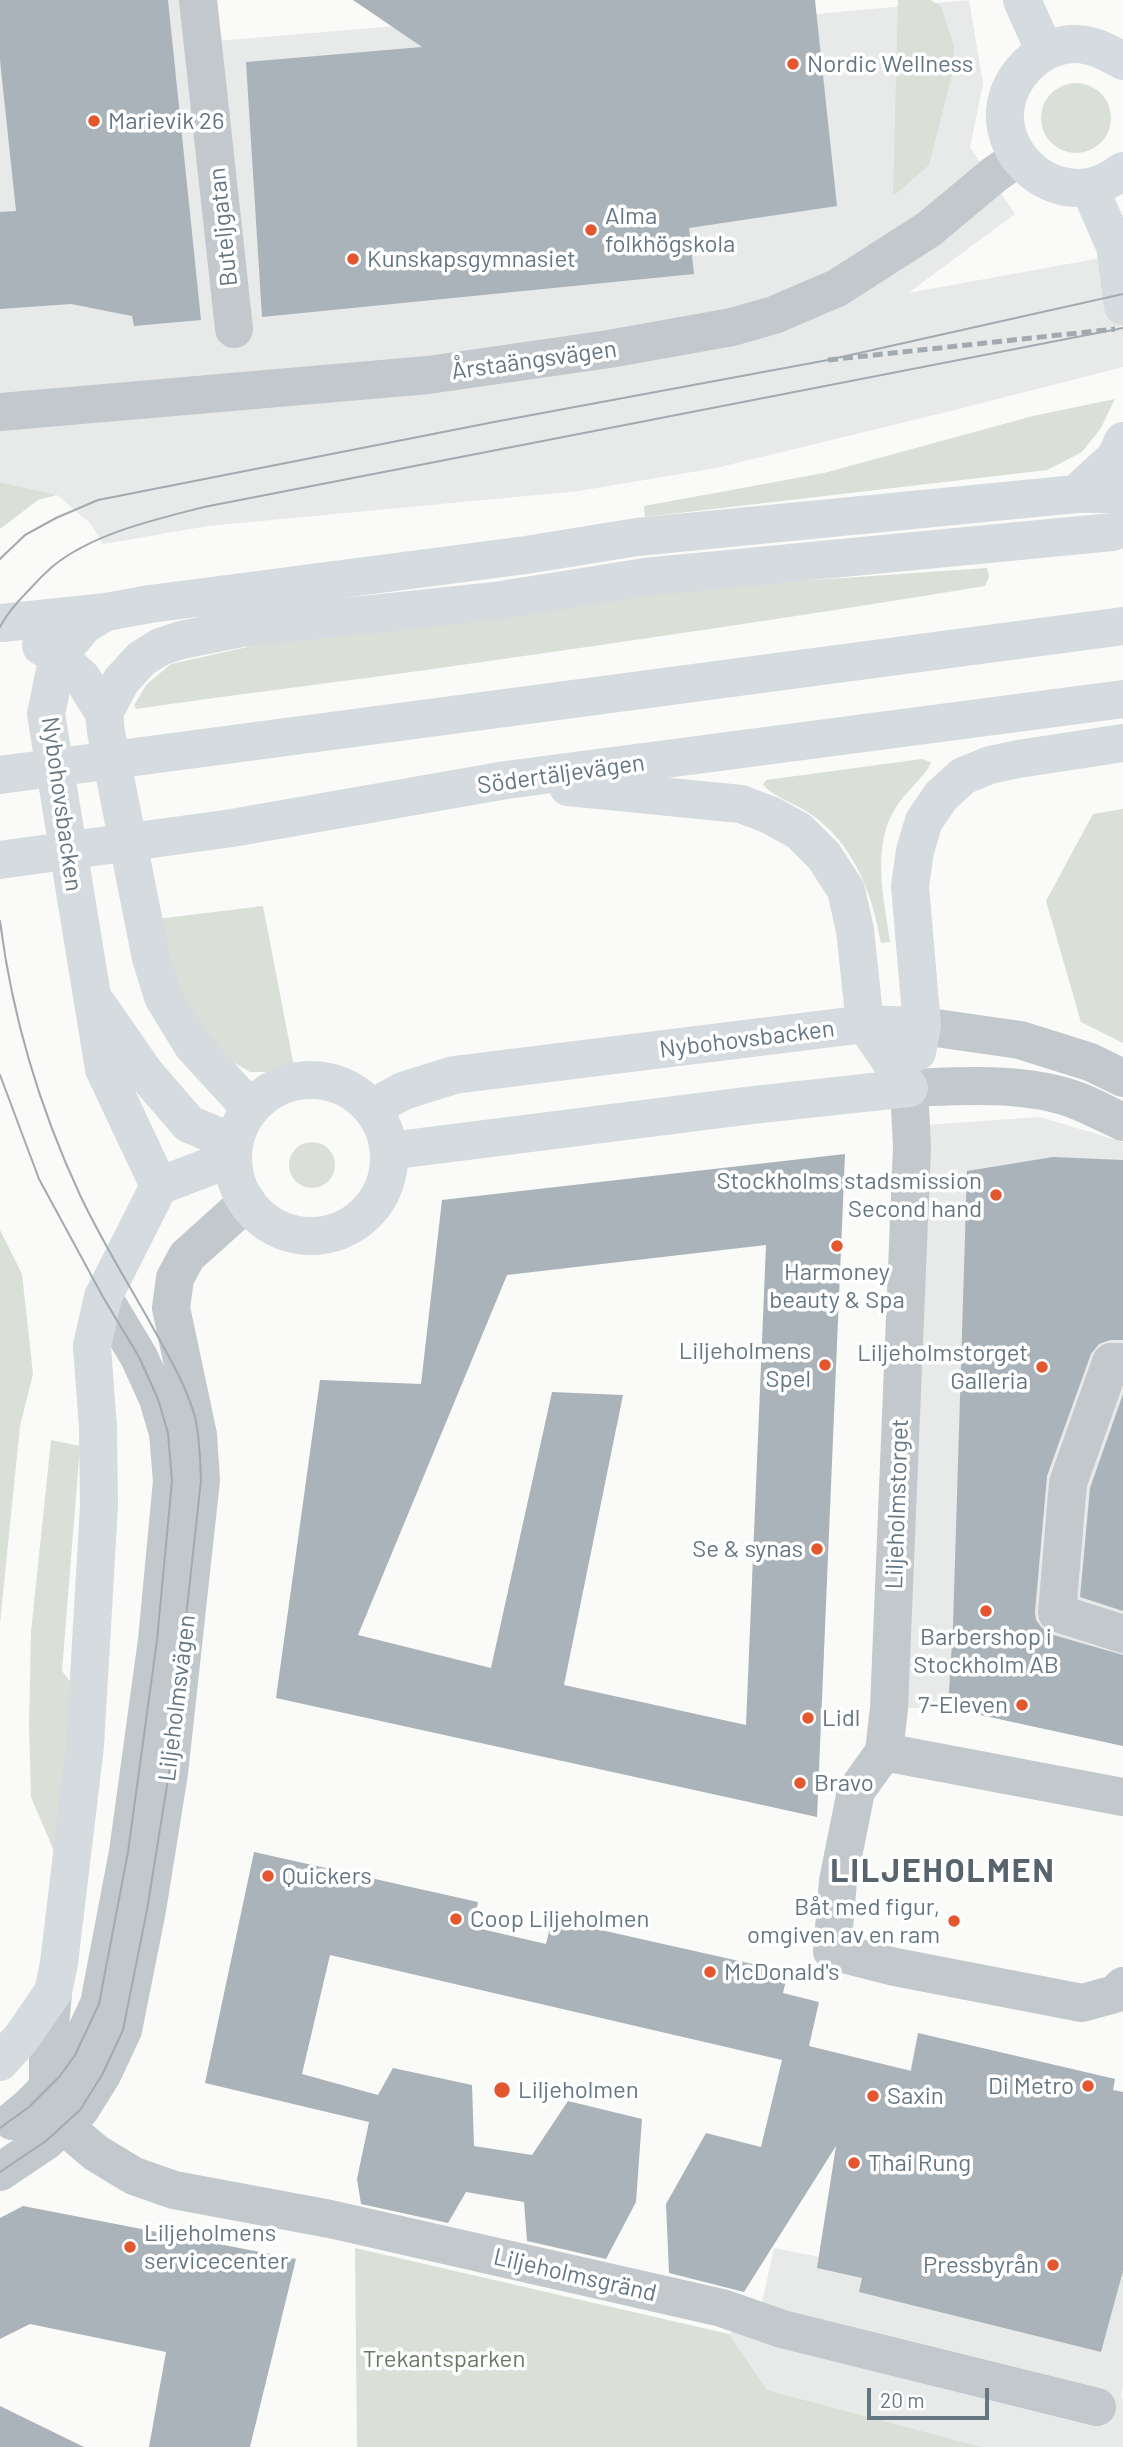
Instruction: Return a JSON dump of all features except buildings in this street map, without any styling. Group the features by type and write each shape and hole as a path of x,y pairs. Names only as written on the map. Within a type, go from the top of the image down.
{"street":[{"name":"Buteljgatan","path":"198,0 234,329"},
{"path":"1022,0 1045,51"},
{"path":"1123,61 1099,48 1072,44 1045,51 1025,66 1011,87 1005,111 1008,136 1018,158 1032,172 1050,182 1069,188 1089,187 1108,181 1123,171"},
{"name":"Årstaängsvägen","path":"0,412 428,375 609,349 732,327 774,315 837,288 929,229 1018,158"},
{"path":"1089,187 1115,246 1123,306"},
{"path":"1076,494 1115,458 1123,441"},
{"path":"1,623 106,612 526,555 637,537 1076,494 1123,494"},
{"path":"104,713 121,681 141,659 160,647 241,628 495,601 645,577 1099,534 1123,529"},
{"path":"975,645 1123,602"},
{"path":"1,623 58,656 84,625 106,612"},
{"path":"0,775 1123,626"},
{"name":"Nybohovsbacken","path":"58,656 82,678 104,713 149,945 163,998 193,1046 250,1108"},
{"name":"Nybohovsbacken","path":"58,656 46,713 90,995 145,1073 189,1124 233,1150"},
{"name":"Södertäljevägen","path":"0,860 232,828 506,780 1123,699"},
{"path":"909,1088 922,1026 910,886 915,851 924,821 940,796 963,776 990,765 1123,743"},
{"path":"506,780 741,804 770,815 799,831 824,856 846,890 855,930 865,1024 909,1088"},
{"path":"90,995 104,1069 159,1186"},
{"name":"Nybohovsbacken","path":"372,1108 403,1091 454,1075 865,1024 922,1026 1020,1040 1090,1062 1123,1078"},
{"path":"305,1080 337,1084 359,1096 372,1108 382,1124 389,1151 386,1181 373,1207 363,1217 344,1230 315,1237 288,1233 262,1219 247,1202 234,1175 233,1150 241,1123 250,1108 270,1091 284,1084 305,1080"},
{"path":"389,1151 909,1088 981,1086 1049,1093 1077,1100 1123,1122"},
{"name":"Liljeholmstorget","path":"884,1752 894,1603 902,1338 911,1161 909,1088"},
{"path":"0,2062 53,1992 59,1964 85,1746 99,1506 98,1429 92,1346 103,1297 159,1186 233,1150"},
{"name":"Liljeholmsvägen","path":"0,2172 64,2126 92,2093 123,2030 147,1910 169,1773 201,1480 198,1435 171,1308 175,1278 187,1256 247,1202"},
{"name":"Liljeholmsvägen","path":"6,2121 48,2090 75,2055 99,2004 128,1852 157,1640 171,1493 168,1433 158,1398 139,1357 103,1297"},
{"path":"1123,1362 1111,1362 1068,1483 1057,1613 1123,1634"},
{"path":"1123,1797 884,1752 856,1791 838,1881 832,1951 895,1967 1082,2003 1115,1994 1123,1986"},
{"name":"Liljeholmsgränd","path":"53,1992 48,2090 64,2126 96,2153 134,2176 174,2190 330,2219 722,2308 782,2329 1097,2407"},
{"path":"6,2121 64,2126"}],"shaded area":[{"path":"0,0 202,0 207,42 702,0 807,15 969,0 983,84 970,147 1015,214 908,293 1123,254 1123,367 716,468 579,491 208,526 103,544 91,524 57,495 0,482"},
{"name":"Liljeholmstorget Galleria","path":"1040,1117 1123,1142 1123,1746 949,1708 889,1708 911,1126"},
{"path":"918,2033 1115,2079 1113,2090 1123,2092 1123,2447 982,2447 767,2390 729,2334 761,2307 774,2248 819,2257 866,2060 910,2070"}],"green space":[{"path":"898,0 931,0 941,7 954,46 953,71 929,165 893,196"},
{"path":"1076,83 1101,93 1111,118 1101,143 1076,153 1051,143 1041,118 1051,93"},
{"path":"1115,399 1101,428 1082,452 1047,470 645,517 644,506 824,473 1033,416"},
{"path":"0,482 57,495 38,500 0,529"},
{"path":"987,568 989,577 985,586 917,597 440,668 136,709 134,705 147,684 171,664 270,642 642,592"},
{"path":"922,759 931,762 930,766 898,804 884,836 881,871 890,942 881,943 866,888 849,854 838,839 809,813 763,785 766,780"},
{"path":"1123,809 1123,1043 1081,1022 1046,901 1093,814"},
{"path":"263,906 295,1072 250,1072 206,1046 179,997 157,919"},
{"path":"312,1142 329,1148 335,1165 329,1182 312,1188 295,1182 289,1165 295,1148"},
{"path":"0,1230 22,1274 33,1374 20,1426 0,1623"},
{"path":"51,1440 80,1446 62,1671 79,1693 54,1851 31,1797 29,1725 31,1632"},
{"name":"Trekantsparken","path":"355,2248 729,2334 767,2390 982,2447 357,2447"}],"tram line":[{"path":"0,559 25,535 98,500 828,360 1123,294"},
{"path":"0,627 13,607 38,580 69,555 106,536 165,517 204,507 1123,328"},
{"path":"0,921 12,992 40,1096 88,1212 187,1393 197,1425 201,1480 169,1773 147,1910 123,2030 102,2075 80,2110 46,2141 0,2172"},
{"path":"0,1075 39,1179 139,1357 158,1399 168,1433 172,1481 157,1640 128,1852 99,2004 75,2055 60,2076 29,2107 0,2128"}],"railway":[{"path":"828,360 1115,329"}],"place":[{"name":"Nordic Wellness","path":"793,64"},
{"name":"Marievik 26","path":"94,121"},
{"name":"Alma folkhögskola","path":"591,230"},
{"name":"Kunskapsgymnasiet","path":"353,259"},
{"name":"Stockholms stadsmission Second hand","path":"996,1195"},
{"name":"Harmoney beauty & Spa","path":"837,1246"},
{"name":"Liljeholmens Spel","path":"825,1365"},
{"name":"Liljeholmstorget Galleria","path":"1042,1367"},
{"name":"Se & synas","path":"817,1549"},
{"name":"Barbershop i Stockholm AB","path":"986,1611"},
{"name":"7-Eleven","path":"1022,1705"},
{"name":"Lidl","path":"808,1718"},
{"name":"Bravo","path":"800,1783"},
{"name":"Quickers","path":"268,1876"},
{"name":"Coop Liljeholmen","path":"456,1919"},
{"name":"Båt med figur, omgiven av en ram","path":"954,1921"},
{"name":"McDonald's","path":"710,1972"},
{"name":"Di Metro","path":"1088,2086"},
{"name":"Liljeholmen","path":"502,2090"},
{"name":"Saxin","path":"873,2096"},
{"name":"Thai Rung","path":"854,2163"},
{"name":"Liljeholmens servicecenter","path":"130,2247"},
{"name":"Pressbyrån","path":"1053,2265"}],"district":[{"name":"LILJEHOLMEN","path":"943,1871"}]}
